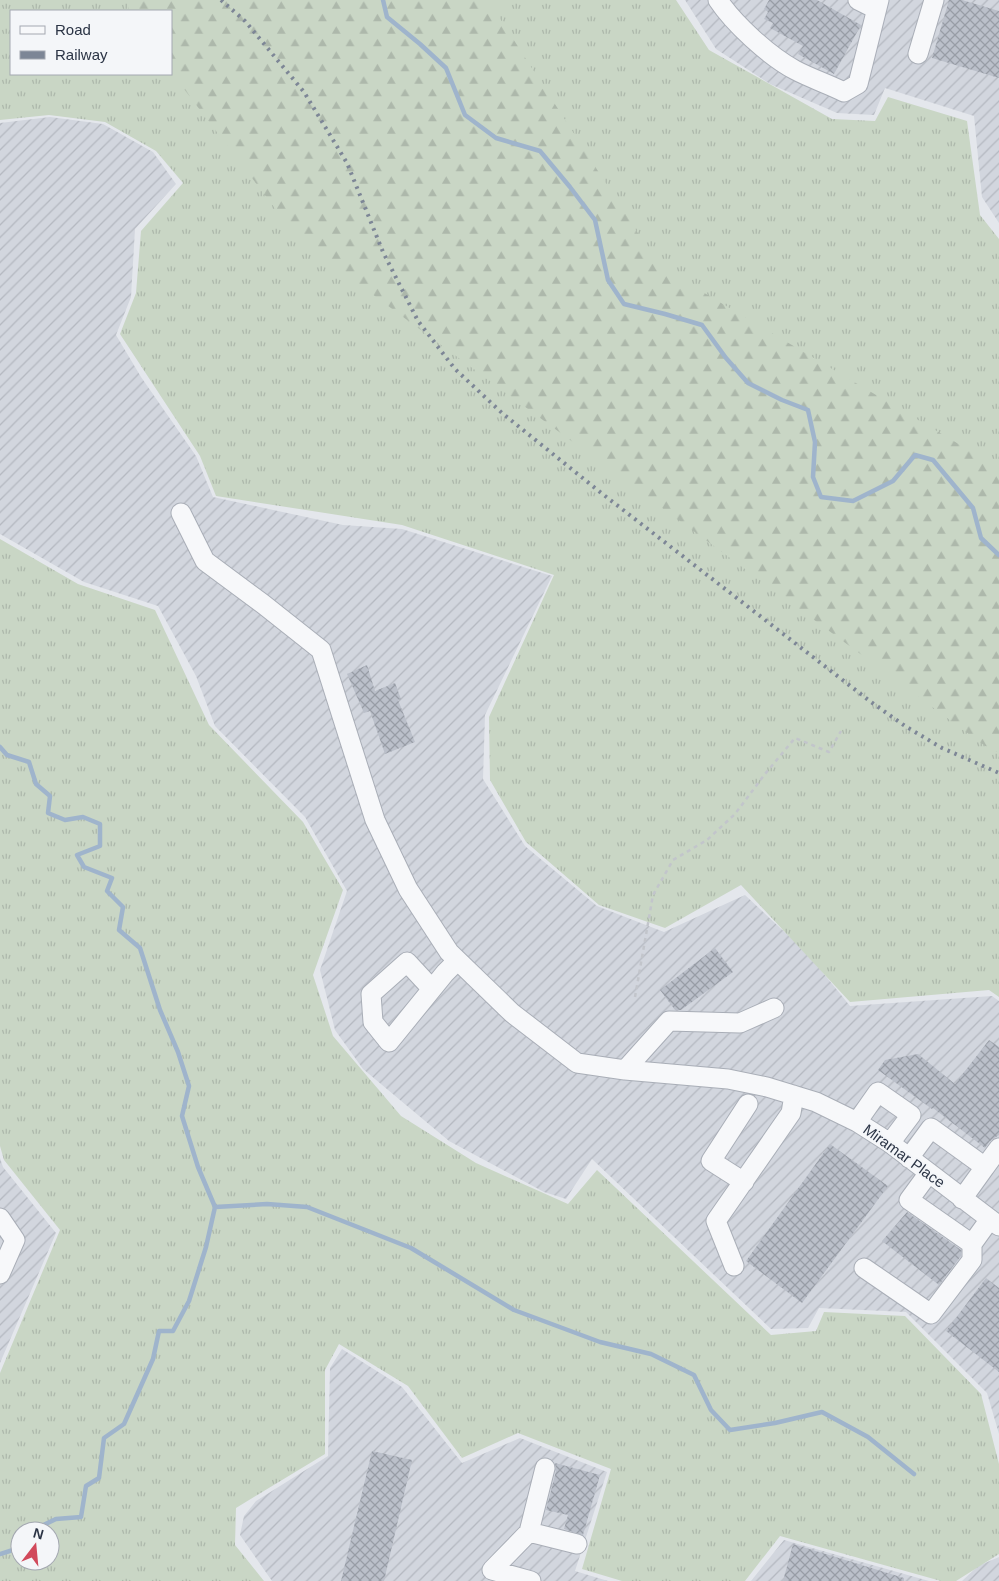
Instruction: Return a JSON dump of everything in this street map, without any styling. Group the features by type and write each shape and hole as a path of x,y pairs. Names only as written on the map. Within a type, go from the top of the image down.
{"street":[{"path":"718,0 723,8 757,44 793,69 844,92 858,84 878,5 858,0"},
{"path":"918,54 934,0"},
{"name":"Miramar Place","path":"181,513 205,561 321,650 375,820 408,889 449,952 512,1013 577,1063 626,1070 728,1079 767,1087 816,1102 857,1122 890,1143 994,1223"},
{"path":"432,989 457,961"},
{"path":"626,1070 669,1020 740,1023 774,1008"},
{"path":"857,1122 878,1092 911,1115 890,1143"},
{"path":"734,1266 716,1221 791,1113 794,1095"},
{"path":"744,1182 711,1161 748,1104"},
{"path":"909,1158 931,1128 985,1167"},
{"path":"962,1199 999,1148"},
{"path":"928,1174 909,1200 972,1244"},
{"path":"0,1218 15,1240 0,1274"},
{"path":"864,1268 932,1314 972,1260 972,1244 994,1223"},
{"path":"492,1576 529,1532 546,1468"},
{"path":"529,1532 578,1544"},
{"path":"492,1576 531,1581"}],"path":[{"path":"635,997 653,895 673,860 706,840 735,814 795,738 829,752 842,732"}],"shaded area":[{"path":"685,0 999,0 999,223 982,197 974,116 885,88 874,115 837,113 770,84 716,49"},
{"path":"50,117 103,124 153,152 176,184 135,229 131,297 116,335 141,377 196,456 213,497 343,525 402,529 552,576 485,715 483,779 525,846 597,906 664,932 745,895 807,953 850,1006 992,996 999,1001 999,1434 987,1393 906,1312 819,1308 808,1328 771,1329 592,1159 566,1199 544,1192 449,1141 363,1069 335,1030 320,970 347,891 305,817 215,726 196,676 158,606 84,582 0,534 0,123"},
{"path":"0,1158 3,1167 56,1233 0,1363"},
{"path":"342,1349 402,1387 462,1463 520,1438 607,1472 575,1571 608,1581 272,1581 240,1535 244,1516 256,1501 328,1456 330,1368"},
{"path":"784,1540 929,1581 751,1581"},
{"path":"999,1557 999,1581 962,1581 978,1566"}],"green space":[{"path":"0,0 676,0 709,50 832,119 875,121 888,97 967,121 980,215 999,239 999,997 989,990 850,1002 741,885 665,928 599,905 526,842 490,780 489,717 554,575 402,525 216,496 200,456 120,334 136,293 141,231 183,183 156,151 105,122 49,115 0,120"},
{"path":"127,0 488,0 659,266 999,468 999,752 992,751 300,241 172,73 172,10 129,10"},
{"path":"0,539 78,584 155,610 209,725 303,822 343,890 313,975 333,1036 401,1116 476,1163 568,1204 597,1170 771,1335 816,1331 824,1312 905,1316 981,1394 999,1464 999,1554 956,1581 941,1581 780,1536 745,1581 622,1581 582,1569 611,1469 518,1433 462,1458 408,1386 339,1344 325,1370 325,1454 236,1508 235,1545 264,1581 0,1581 0,1373 60,1230 4,1160 0,1146"}],"building":[{"path":"769,0 817,0 861,25 834,74 798,54 803,46 770,28 773,23 764,19 768,12 764,9"},
{"path":"949,0 962,0 999,11 999,78 932,58"},
{"path":"367,665 375,691 395,683 401,699 398,700 415,742 385,754 370,711 364,713 347,674"},
{"path":"715,948 733,972 681,1010 675,1010 660,990"},
{"path":"989,1040 999,1047 999,1135 990,1141 985,1148 933,1108 878,1070 885,1060 918,1054 955,1084"},
{"path":"830,1144 888,1186 802,1303 746,1261"},
{"path":"907,1212 961,1250 961,1256 939,1285 882,1241"},
{"path":"986,1278 999,1288 999,1372 946,1331"},
{"path":"372,1451 412,1460 384,1581 341,1581"},
{"path":"555,1463 600,1475 583,1535 564,1529 568,1515 546,1510 556,1471"},
{"path":"793,1544 904,1578 904,1581 783,1581"}],"waterway":[{"path":"383,0 387,17 446,68 465,115 496,138 540,151 570,187 595,220 608,280 624,304 702,325 726,358 748,383 782,400 808,410 815,442 813,477 821,497 853,501 893,481 915,455 933,460 973,508 981,538 999,555"},
{"path":"0,747 7,755 29,762 36,784 50,796 48,813 65,820 83,817 100,824 100,846 77,855 84,867 112,878 107,891 123,907 119,930 140,948 160,1010 178,1052 189,1086 182,1116 198,1167 215,1207 206,1247 189,1301 173,1331 159,1331 153,1359 124,1424 104,1438 99,1478 86,1486 81,1517 52,1521"},
{"path":"215,1207 267,1204 307,1207 411,1248 514,1310 600,1342 651,1354 694,1375 711,1410 730,1430 775,1423 822,1412 868,1437 914,1474"},
{"path":"0,1554 10,1551"}],"railway":[{"path":"221,0 245,21 304,92 347,163 383,252 418,321 455,369 502,413 600,492 871,702 905,726 942,748 999,773"}]}
